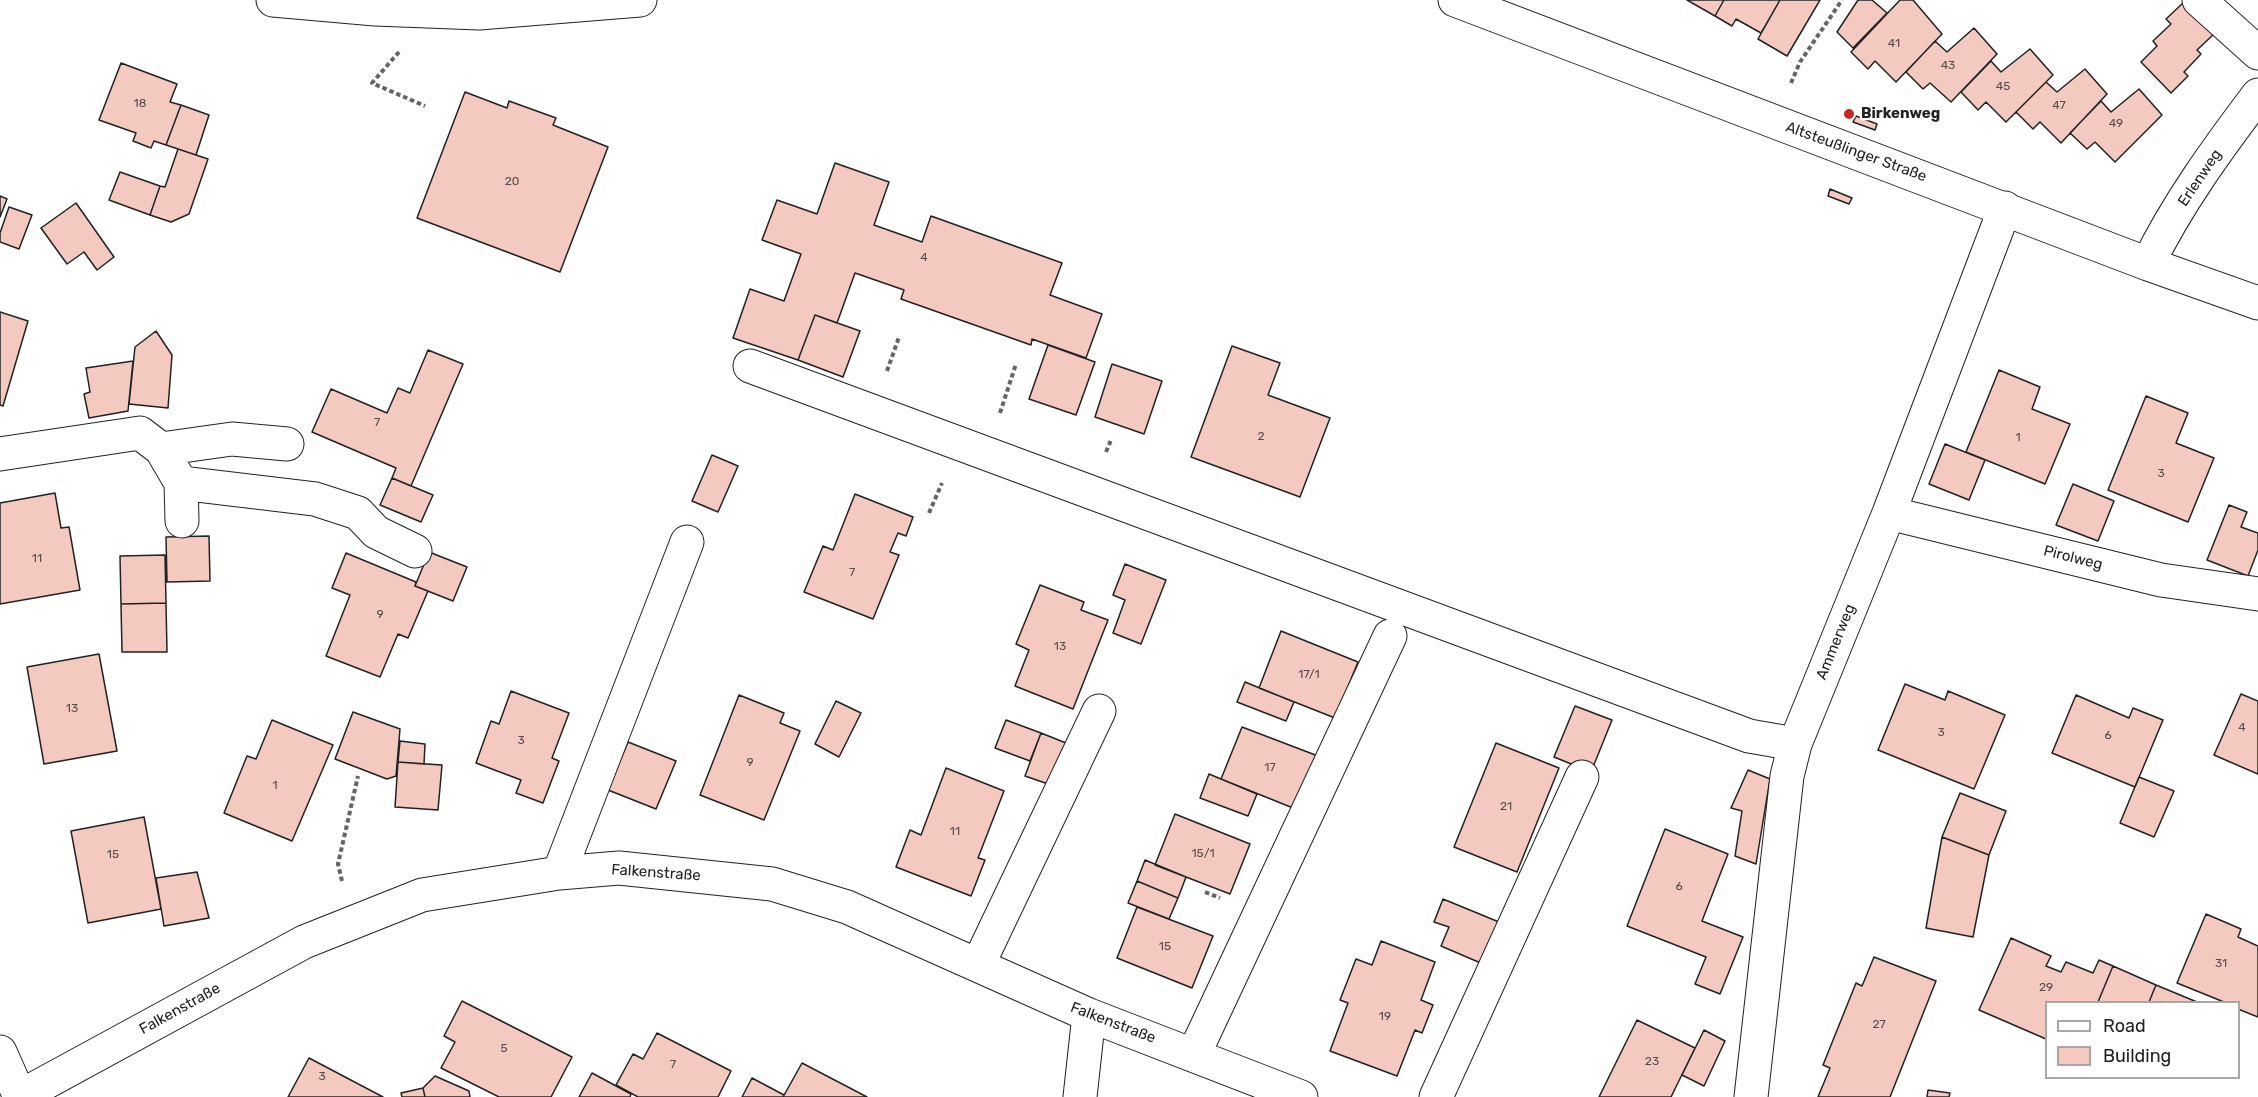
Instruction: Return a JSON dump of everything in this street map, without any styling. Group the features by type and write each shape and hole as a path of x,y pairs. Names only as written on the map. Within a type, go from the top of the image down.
{"street":[{"path":"273,0 375,9 437,6 479,14 635,0"},
{"name":"Altsteußlinger Straße","path":"1455,0 2148,264 2258,303"},
{"path":"2199,0 2258,53"},
{"name":"Erlenweg","path":"2148,264 2163,233 2233,128 2258,95"},
{"name":"Ammerweg","path":"1751,1097 1787,776 1795,744 1889,513 2005,208"},
{"path":"750,366 1749,736 1795,744"},
{"path":"0,454 140,433 161,449 181,483 182,521"},
{"path":"161,449 232,439 287,444"},
{"path":"181,483 315,499 358,513 376,532 415,551"},
{"name":"Pirolweg","path":"1889,513 2161,580 2258,594"},
{"path":"559,873 687,542"},
{"path":"1194,1054 1390,636"},
{"path":"978,964 1099,711"},
{"path":"1436,1097 1582,777"},
{"name":"Falkenstraße","path":"20,1097 304,942 422,895 559,873 619,868 772,884 847,907 1089,1015 1300,1097"},
{"path":"1080,1097 1089,1015"},
{"path":"0,1052 20,1097"}],"path":[{"path":"1774,122 1800,62 1842,0"},
{"path":"425,106 372,83 437,6"},
{"path":"987,453 1016,364"},
{"path":"351,923 338,864 358,776"}],"building":[{"path":"1687,0 1724,0 1715,16"},
{"path":"1724,0 1780,0 1761,33 1736,19 1732,26 1715,16"},
{"path":"1780,0 1820,0 1787,56 1758,39"},
{"path":"1858,0 1872,0 1887,13 1853,48 1837,32"},
{"path":"1900,0 1913,0 1942,34 1896,82 1875,61 1868,69 1851,52"},
{"path":"2184,2 2215,33 2197,50 2201,54 2184,72 2188,76 2171,93 2141,62 2157,46 2153,41 2171,24 2166,19"},
{"path":"1974,28 1997,54 1951,102 1930,83 1923,89 1906,72 1935,41 1947,52"},
{"path":"2030,49 2053,75 2006,122 1986,102 1978,110 1961,92 1991,61 2001,72"},
{"path":"121,63 177,84 170,102 181,105 166,145 154,141 151,148 133,141 136,133 99,120"},
{"path":"2085,69 2107,94 2061,143 2040,122 2033,129 2016,112 2046,82 2057,92"},
{"path":"2139,89 2162,115 2115,162 2095,142 2087,149 2070,133 2101,101 2111,112"},
{"path":"465,92 507,108 509,101 556,118 553,125 608,147 560,272 417,218"},
{"path":"181,105 209,115 196,155 166,145"},
{"path":"1856,116 1877,124 1875,130 1853,122"},
{"path":"178,149 208,159 189,214 171,222 150,215 160,186 165,187"},
{"path":"835,163 889,182 874,225 922,242 931,216 1062,263 1050,295 1102,314 1086,358 1032,339 1031,345 901,299 904,290 855,273 837,323 815,315 798,360 733,338 750,289 784,301 801,254 762,240 777,200 817,214"},
{"path":"120,172 160,186 150,215 109,200"},
{"path":"1830,189 1852,198 1849,204 1828,196"},
{"path":"0,196 7,199 0,217"},
{"path":"76,203 114,257 97,270 84,252 67,264 41,228"},
{"path":"9,207 32,215 19,249 0,242 0,233"},
{"path":"0,312 28,321 3,406 0,405"},
{"path":"815,315 860,331 843,377 798,360"},
{"path":"156,331 172,355 168,408 129,404 135,347"},
{"path":"1048,345 1095,362 1076,415 1029,399"},
{"path":"1232,346 1280,363 1268,395 1330,418 1300,497 1191,457"},
{"path":"428,350 463,364 411,486 392,478 396,468 312,432 331,389 387,413 398,388 410,393"},
{"path":"133,361 128,411 89,418 84,394 90,392 86,368"},
{"path":"1112,364 1162,381 1144,434 1095,417"},
{"path":"1999,370 2040,387 2032,409 2070,424 2045,484 1966,452"},
{"path":"2146,396 2188,413 2176,443 2214,458 2188,522 2108,490"},
{"path":"1945,444 1985,460 1969,500 1929,484"},
{"path":"712,455 738,466 718,512 692,501"},
{"path":"392,478 433,495 421,522 380,505"},
{"path":"2073,484 2114,501 2098,541 2056,525"},
{"path":"55,493 61,528 69,527 80,590 0,604 0,503"},
{"path":"855,494 913,517 906,536 898,533 890,552 899,555 873,619 804,592 823,546 833,550"},
{"path":"2229,505 2247,512 2241,527 2258,533 2258,550 2248,576 2207,560"},
{"path":"209,536 210,581 167,582 166,537"},
{"path":"429,552 467,567 453,601 415,586"},
{"path":"346,553 416,582 415,586 428,591 408,638 398,634 380,677 326,656 350,595 332,588"},
{"path":"165,555 166,603 121,604 120,556"},
{"path":"1125,564 1166,580 1141,644 1113,633 1125,600 1113,595"},
{"path":"1040,585 1084,602 1081,610 1108,620 1073,709 1015,686 1029,650 1016,644"},
{"path":"166,603 167,652 122,652 121,604"},
{"path":"1281,631 1358,662 1335,718 1259,688"},
{"path":"99,654 117,751 44,764 27,667"},
{"path":"1245,682 1294,702 1286,721 1237,702"},
{"path":"1905,684 1945,700 1948,691 2005,715 1974,789 1878,750"},
{"path":"511,691 569,713 552,758 559,761 543,803 516,793 521,780 476,763 491,721 499,724"},
{"path":"2241,694 2258,701 2258,774 2214,755"},
{"path":"739,695 784,713 780,723 800,731 764,820 700,795"},
{"path":"2076,695 2129,718 2133,708 2163,720 2135,787 2052,753"},
{"path":"836,701 861,713 839,757 815,744"},
{"path":"1575,706 1612,720 1591,772 1554,757"},
{"path":"353,712 400,729 396,776 387,779 335,759"},
{"path":"272,720 333,745 292,841 224,813 247,756 256,759"},
{"path":"1006,720 1041,733 1030,761 995,748"},
{"path":"1242,727 1318,756 1298,810 1221,779"},
{"path":"1041,733 1066,743 1054,786 1025,776"},
{"path":"400,741 425,744 424,764 398,762"},
{"path":"628,742 676,761 656,809 608,790"},
{"path":"1496,743 1559,768 1517,872 1454,847"},
{"path":"398,762 442,765 438,810 395,807"},
{"path":"946,768 1004,791 978,858 985,860 971,896 896,867 910,830 921,835"},
{"path":"1748,770 1770,779 1756,864 1735,856 1742,811 1731,808"},
{"path":"1209,774 1257,794 1248,816 1200,798"},
{"path":"2139,777 2174,791 2154,837 2120,823"},
{"path":"1960,793 2006,811 1989,855 1942,837"},
{"path":"1175,814 1250,844 1230,894 1155,865"},
{"path":"144,817 161,909 88,923 71,831"},
{"path":"1665,829 1728,854 1702,921 1743,937 1720,994 1695,984 1706,957 1627,926"},
{"path":"1942,837 1989,855 1973,937 1926,928"},
{"path":"1145,860 1186,877 1178,898 1137,881"},
{"path":"197,872 209,918 164,926 156,878"},
{"path":"1137,881 1178,898 1169,919 1128,903"},
{"path":"1443,899 1499,922 1483,964 1441,946 1449,927 1434,922"},
{"path":"1137,907 1213,936 1192,988 1117,958"},
{"path":"2206,914 2241,929 2238,937 2258,946 2258,1017 2240,1010 2240,1001 2222,1001 2177,983"},
{"path":"2011,938 2051,956 2046,966 2061,972 2066,962 2093,973 2099,960 2113,966 2098,1001 2045,1001 2045,1039 1979,1010"},
{"path":"1381,941 1435,962 1421,1000 1433,1005 1422,1033 1415,1030 1397,1076 1330,1051 1348,1003 1340,1000 1356,959 1372,965"},
{"path":"1874,957 1936,981 1890,1097 1818,1097 1830,1068 1823,1065 1856,983 1862,986"},
{"path":"2113,966 2156,985 2149,1001 2098,1001"},
{"path":"2156,985 2195,1001 2149,1001"},
{"path":"462,1001 572,1057 551,1097 499,1097 441,1068 455,1042 444,1036"},
{"path":"1637,1020 1695,1048 1671,1097 1599,1097"},
{"path":"1704,1030 1725,1041 1704,1086 1682,1075"},
{"path":"657,1033 731,1071 718,1097 638,1097 616,1085 633,1054 643,1059"},
{"path":"309,1058 383,1097 288,1097"},
{"path":"802,1063 867,1097 783,1097"},
{"path":"592,1073 631,1094 630,1097 579,1097"},
{"path":"435,1076 469,1091 470,1097 425,1097 423,1088"},
{"path":"752,1078 784,1095 783,1097 742,1097"},
{"path":"423,1088 425,1097 402,1097 401,1093"},
{"path":"1928,1090 1950,1093 1949,1097 1927,1097"}],"place":[{"name":"Birkenweg","path":"1849,114"}]}
